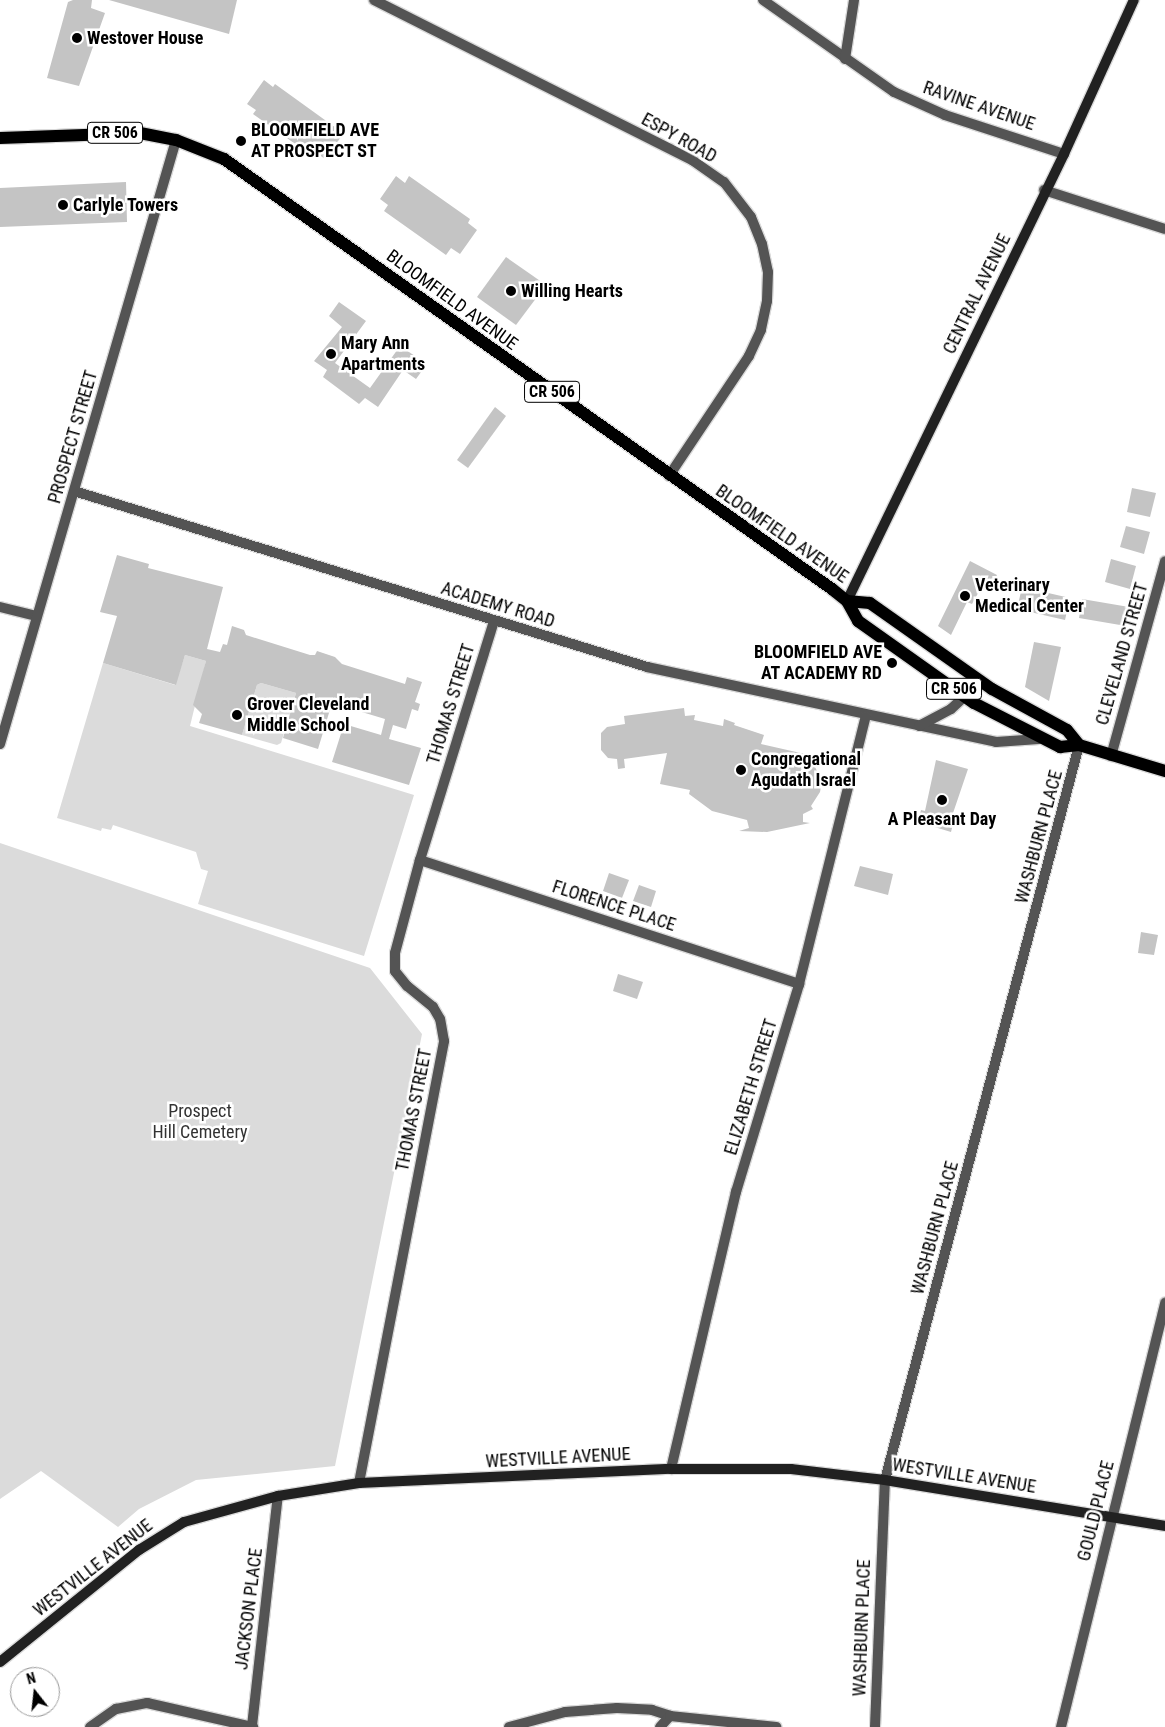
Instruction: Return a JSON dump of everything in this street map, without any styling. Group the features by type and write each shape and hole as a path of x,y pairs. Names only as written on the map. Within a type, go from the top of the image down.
{"main road":[{"name":"BLOOMFIELD AVENUE","path":"0,138 125,133 176,140 211,152 248,175 847,601 858,621 964,696 1039,739 1060,747 1080,745 1165,771"},
{"name":"BLOOMFIELD AVENUE","path":"847,601 870,603 1019,706 1067,730 1080,745"}],"street":[{"name":"ESPY ROAD","path":"374,0 692,160 724,182 751,217 762,244 768,272 767,301 761,330 749,356 669,476"},
{"name":"RAVINE AVENUE","path":"763,0 894,92 945,115 1064,154"},
{"path":"845,59 854,0"},
{"name":"CENTRAL AVENUE","path":"847,601 1044,190 1064,154 1134,0"},
{"name":"PROSPECT STREET","path":"0,744 176,140"},
{"path":"1044,190 1165,229"},
{"name":"ACADEMY ROAD","path":"74,491 647,667 866,716 996,742 1039,739"},
{"name":"CLEVELAND STREET","path":"1111,756 1165,562"},
{"path":"0,607 38,616"},
{"name":"THOMAS STREET","path":"359,1483 444,1041 440,1020 433,1007 407,986 395,971 398,941 420,860 494,621"},
{"path":"919,726 951,709 981,681"},
{"name":"ELIZABETH STREET","path":"671,1469 736,1192 799,984 866,716"},
{"name":"WASHBURN PLACE","path":"875,1727 884,1480 1080,745"},
{"name":"FLORENCE PLACE","path":"420,860 799,984"},
{"name":"GOULD PLACE","path":"1061,1727 1111,1516 1165,1303"},
{"name":"WESTVILLE AVENUE","path":"0,1662 162,1534 211,1513 278,1496 359,1483 671,1469 791,1469 884,1480 1165,1526"},
{"name":"JACKSON PLACE","path":"252,1727 278,1496"},
{"path":"90,1727 116,1709 147,1703 252,1727"},
{"path":"509,1727 565,1712 617,1708 652,1710 670,1716 776,1727"},
{"path":"660,1727 670,1716"}],"green space":[{"path":"185,655 206,661 190,726 414,795 364,956 198,904 208,871 201,869 196,852 113,825 111,830 102,828 101,831 57,818 103,663 175,685"},
{"path":"261,683 296,693 281,743 277,745 242,735 257,685"},
{"name":"Prospect Hill Cemetery","path":"0,843 370,968 422,1034 335,1466 196,1480 139,1509 118,1527 41,1471 0,1499"}],"building":[{"name":"Westover House","path":"73,0 92,0 91,8 105,13 79,86 47,78 68,2"},
{"name":"Westover House","path":"109,0 237,0 229,34"},
{"path":"264,80 273,87 275,84 336,128 333,132 341,137 325,159 318,154 315,158 253,114 256,110 247,104"},
{"path":"396,176 405,183 409,176 470,219 468,223 477,230 460,254 451,248 446,255 384,211 388,205 380,199"},
{"name":"Carlyle Towers","path":"126,182 127,222 0,227 0,188"},
{"name":"Willing Hearts","path":"506,257 546,285 516,325 477,297"},
{"name":"Mary Ann Apartments","path":"339,302 366,321 335,363 370,388 400,346 427,364 416,379 403,370 378,407 365,398 359,404 323,377 327,370 314,361 342,327 329,316"},
{"path":"495,407 506,416 468,468 457,460"},
{"path":"1132,488 1156,493 1150,517 1127,512"},
{"path":"1126,526 1150,532 1144,554 1120,547"},
{"name":"Grover Cleveland Middle School","path":"117,555 149,564 148,568 223,587 207,649 220,652 223,644 227,645 232,626 244,630 246,635 310,655 315,655 317,651 335,657 342,664 405,684 407,677 422,682 415,702 420,704 418,711 412,709 406,729 393,725 389,739 421,748 409,785 332,762 344,724 381,735 385,719 332,703 318,749 283,738 296,693 261,683 257,685 242,735 199,723 202,714 193,705 206,661 185,655 176,685 103,663 117,616 100,612"},
{"path":"1111,559 1136,566 1130,589 1105,582"},
{"name":"Veterinary Medical Center","path":"970,561 997,575 989,590 982,586 972,604 967,602 951,635 938,626"},
{"path":"1022,587 1070,598 1065,620 1017,609"},
{"path":"1082,599 1129,607 1126,626 1079,618"},
{"path":"1034,642 1061,647 1049,701 1025,687"},
{"name":"Congregational Agudath Israel","path":"684,708 685,716 695,715 694,720 723,726 724,719 735,723 734,725 764,735 761,744 805,754 815,761 814,765 822,781 820,792 811,806 813,809 803,814 803,822 810,823 767,832 739,831 749,828 747,820 712,811 689,794 690,790 660,784 667,753 624,759 625,768 618,769 617,759 608,758 601,750 601,733 607,727 625,724 624,716"},
{"name":"A Pleasant Day","path":"936,760 968,769 951,819 954,820 951,832 918,822 921,810 925,811"},
{"path":"860,866 893,874 888,895 854,886"},
{"path":"609,873 629,880 622,898 603,891"},
{"path":"639,885 656,891 651,907 633,901"},
{"path":"1141,932 1158,935 1154,955 1138,953"},
{"path":"618,974 643,982 637,999 613,991"}],"place":[{"name":"Westover House","path":"77,38"},
{"name":"BLOOMFIELD AVE AT PROSPECT ST","path":"241,141"},
{"name":"Carlyle Towers","path":"63,205"},
{"name":"Willing Hearts","path":"511,291"},
{"name":"Mary Ann Apartments","path":"331,354"},
{"name":"Veterinary Medical Center","path":"965,596"},
{"name":"BLOOMFIELD AVE AT ACADEMY RD","path":"892,663"},
{"name":"Grover Cleveland Middle School","path":"237,715"},
{"name":"Congregational Agudath Israel","path":"741,770"},
{"name":"A Pleasant Day","path":"942,800"}]}
